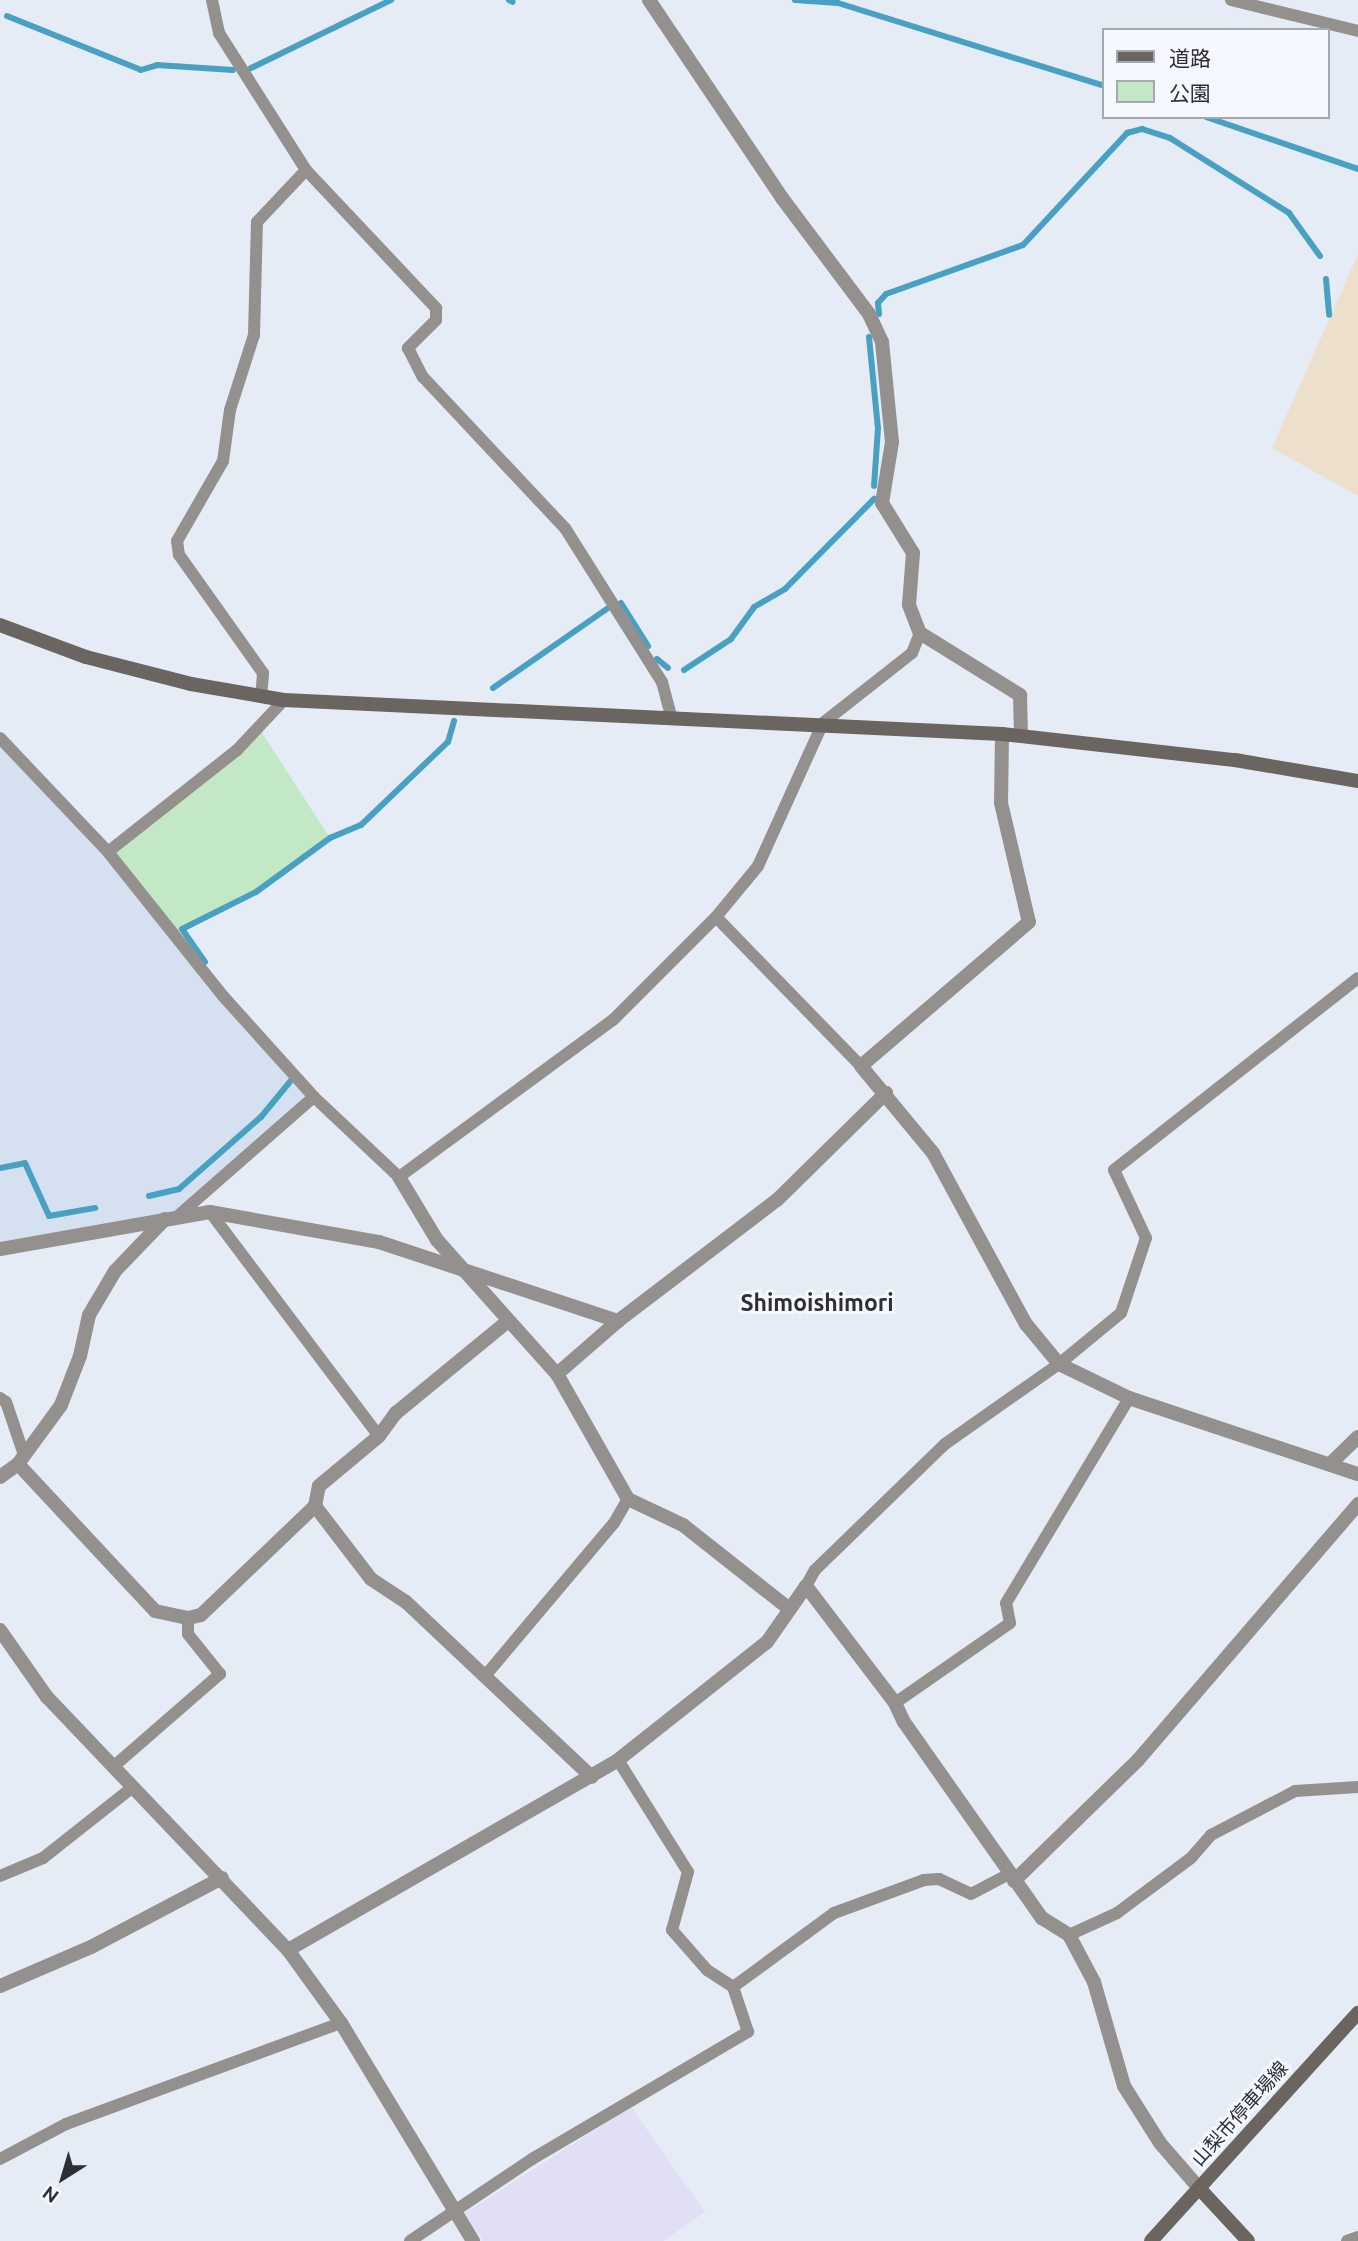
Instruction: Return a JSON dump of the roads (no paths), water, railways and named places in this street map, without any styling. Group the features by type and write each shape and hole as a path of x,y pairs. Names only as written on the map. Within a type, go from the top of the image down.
{"street":[{"path":"654,1 782,198 869,314 882,342 892,442 882,503 913,554 909,605 920,633 1020,695 1021,736"},
{"path":"0,625 86,657 284,700 671,719 823,723 1002,734 1222,758 1358,781"},
{"path":"1002,734 1001,803 1029,922 861,1066 933,1153 1026,1324 1059,1364 1129,1398 1358,1474"},
{"path":"557,1374 618,1321 777,1200 886,1093"},
{"path":"398,1177 437,1240 557,1374 628,1499 683,1525 788,1608"},
{"path":"0,1249 172,1216 210,1212 379,1242 618,1321"},
{"path":"0,1478 21,1460 61,1405 80,1356 89,1315 115,1271 172,1216"},
{"path":"21,1460 155,1611 188,1619 201,1615 315,1506 319,1486 379,1436 396,1413 508,1321"},
{"path":"1330,1464 1358,1437"},
{"path":"1012,1877 1138,1760 1358,1504"},
{"path":"315,1506 371,1579 406,1602 592,1777"},
{"path":"288,1950 436,1861 592,1777 618,1760 767,1642 785,1620 788,1608 806,1586 895,1703 1042,1918 1069,1935 1094,1982 1124,2087 1160,2143 1248,2241"},
{"path":"0,1630 47,1697 288,1950 341,2023 473,2241"},
{"path":"0,1986 102,1942 222,1878"},
{"name":"山梨市停車場線","path":"1151,2241 1358,2013"}],"lane":[{"path":"212,0 219,33 306,170 436,308 436,320 408,348 424,377 565,528 662,682 671,719"},
{"path":"1231,0 1358,31"},
{"path":"261,697 263,673 179,555 177,541 223,461 230,410 254,335 257,222 306,170"},
{"path":"0,738 108,852 223,996 314,1097 398,1177 613,1020 716,917 758,866 823,723 912,653 920,633"},
{"path":"108,852 237,750 284,700"},
{"path":"716,917 861,1066"},
{"path":"806,1586 815,1570 945,1444 1059,1364 1121,1312 1146,1238 1114,1170 1358,978"},
{"path":"172,1216 314,1097"},
{"path":"210,1212 379,1436"},
{"path":"0,1398 6,1402 21,1460"},
{"path":"895,1703 1010,1623 1006,1602 1129,1398"},
{"path":"485,1676 614,1523 628,1499"},
{"path":"113,1767 220,1674 188,1634 188,1619"},
{"path":"410,2241 532,2159 748,2032 733,1987 707,1970 671,1930 688,1872 618,1760"},
{"path":"0,1875 43,1858 133,1787"},
{"path":"1069,1935 1117,1913 1191,1858 1211,1835 1295,1791 1358,1787"},
{"path":"733,1987 834,1913 924,1880 939,1879 971,1894 1012,1877"},
{"path":"0,2159 66,2124 341,2023"},
{"path":"1347,2241 1358,2237"}],"waterway":[{"path":"251,68 391,0"},
{"path":"509,0 513,2"},
{"path":"795,0 838,3 1102,85"},
{"path":"7,16 141,70 157,65 233,70"},
{"path":"1212,119 1358,169"},
{"path":"879,314 878,303 886,294 1023,245 1127,133 1142,129 1170,138 1289,213 1320,256"},
{"path":"1326,279 1329,315"},
{"path":"869,337 878,428 874,486"},
{"path":"684,670 731,639 754,607 785,589 874,499"},
{"path":"621,603 648,646"},
{"path":"493,688 608,608"},
{"path":"657,659 668,668"},
{"path":"205,962 182,929 256,892 330,838 361,825 448,742 454,721"},
{"path":"149,1196 179,1189 261,1117 293,1078"},
{"path":"0,1168 25,1163 49,1216 95,1208"}],"district":[{"name":"Shimoishimori","path":"817,1303"}]}
